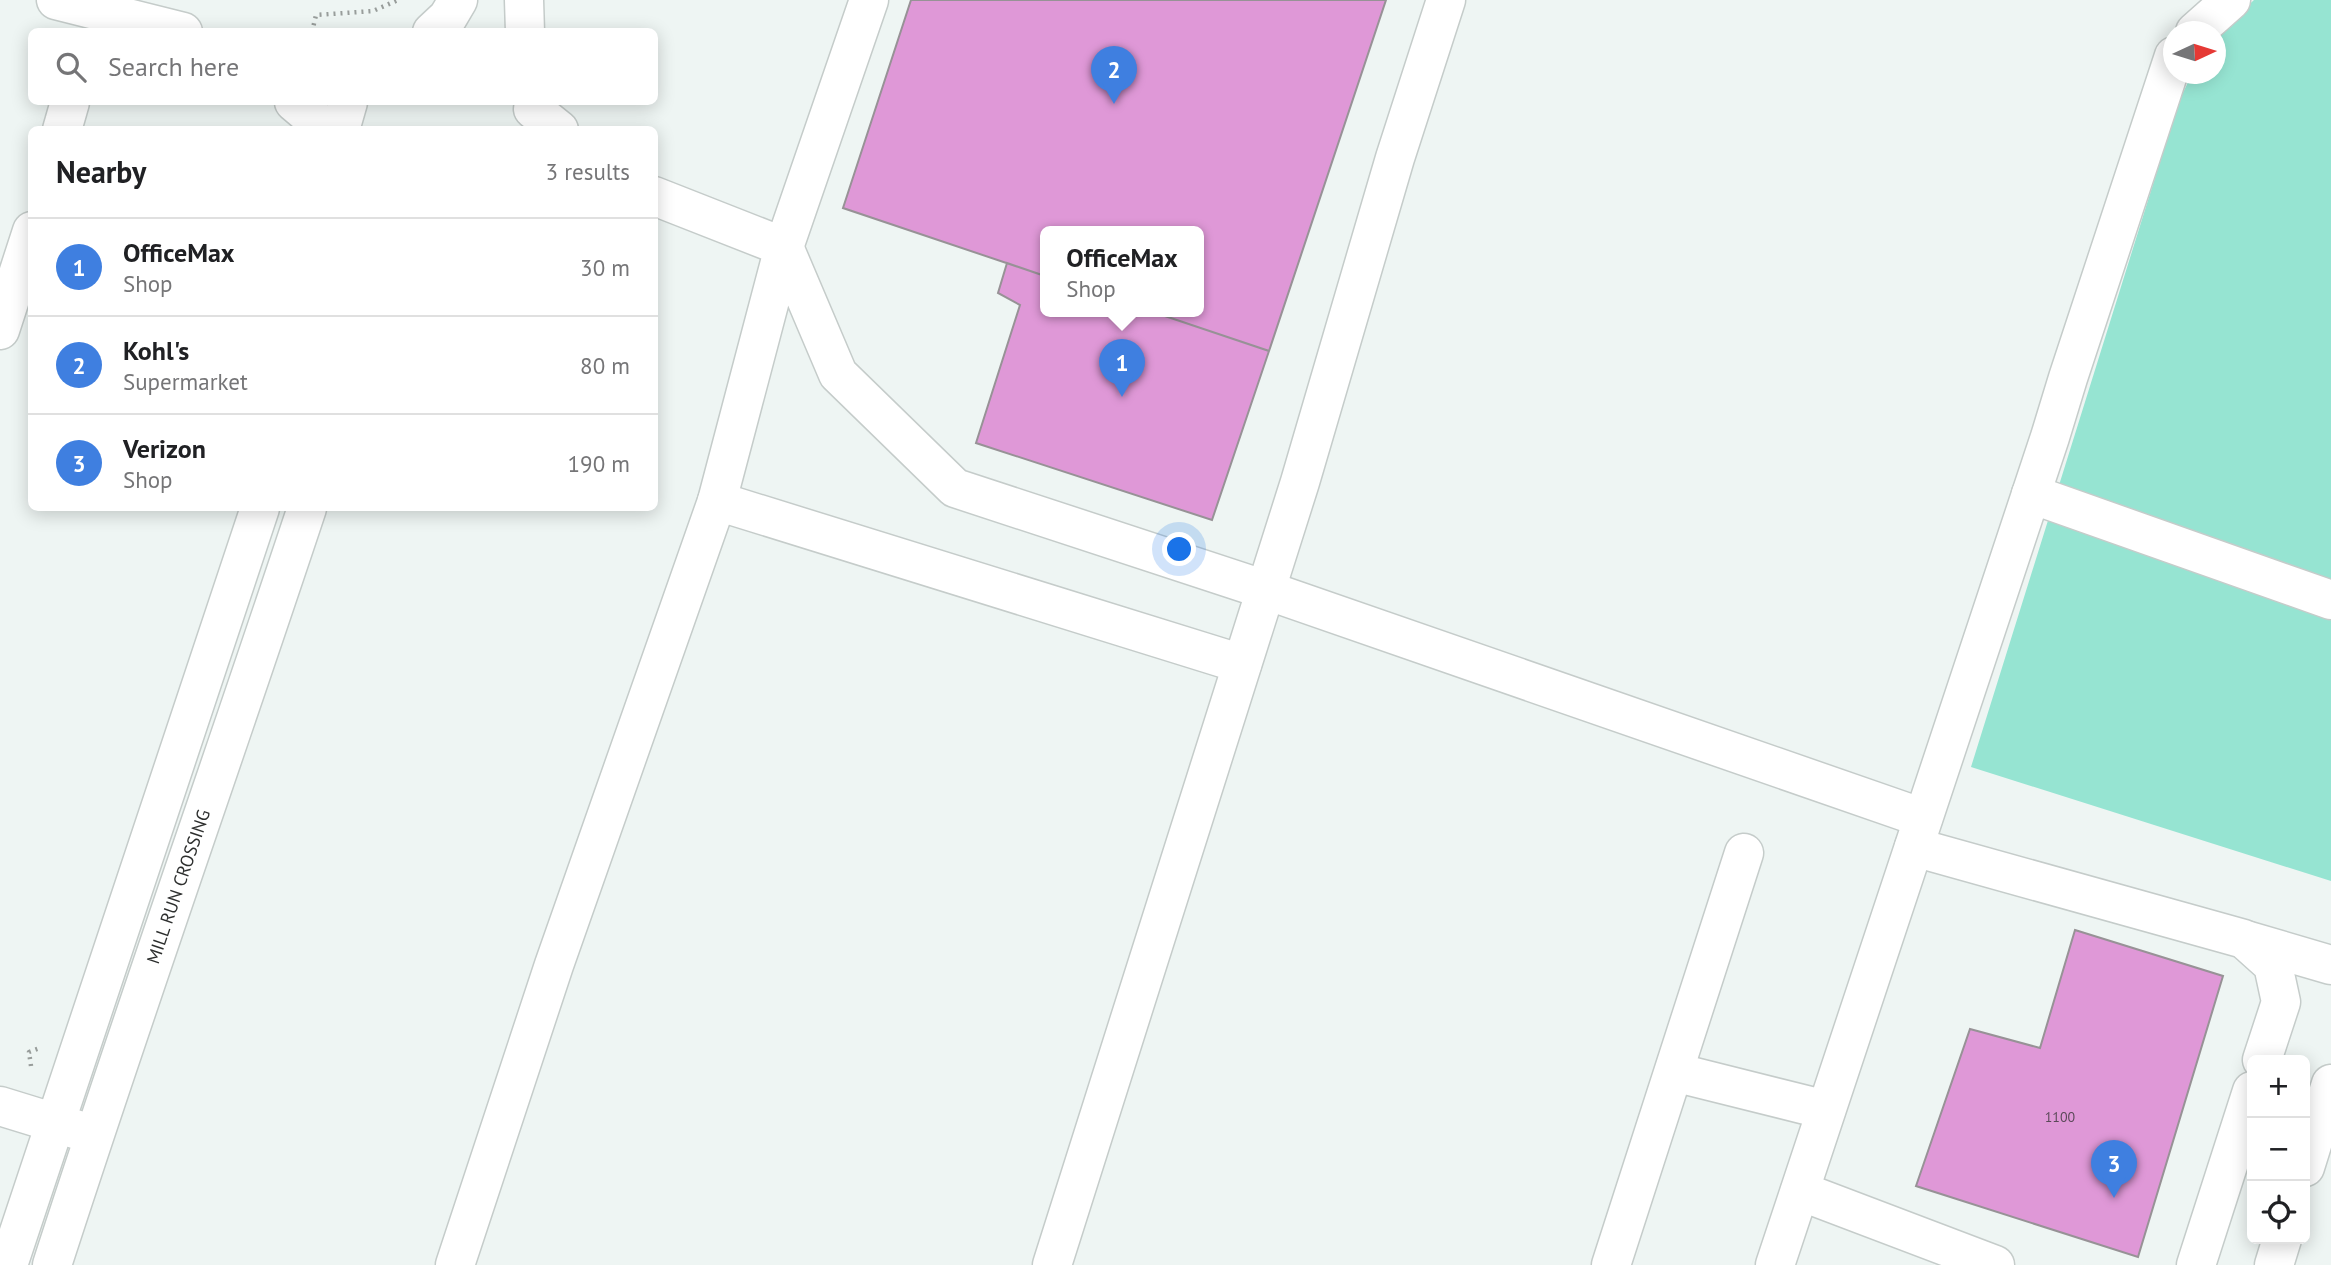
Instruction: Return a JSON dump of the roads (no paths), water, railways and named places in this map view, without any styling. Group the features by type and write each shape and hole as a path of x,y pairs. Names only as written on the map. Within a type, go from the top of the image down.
{"street":[{"path":"56,0 97,22 152,28"},
{"path":"436,28 448,17 458,0"},
{"path":"524,0 525,28"},
{"path":"455,1265 554,965 717,501 783,247 869,0"},
{"path":"1052,1265 1300,482 1395,158 1446,0"},
{"path":"2207,21 2231,0"},
{"path":"1775,1265 2165,84"},
{"path":"63,126 69,105"},
{"path":"298,105 322,126"},
{"path":"341,126 347,105"},
{"path":"658,198 783,247 838,374 955,488 1266,590 1919,833 2331,965"},
{"path":"0,330 28,243"},
{"path":"2031,494 2331,600"},
{"path":"717,501 1242,664"},
{"path":"8,1265 259,511"},
{"name":"MILL RUN CROSSING","path":"52,1265 305,511"},
{"path":"1611,1265 1744,853"},
{"path":"2244,939 2273,965 2281,1002 2264,1055"},
{"path":"1674,1072 1826,1111"},
{"path":"2310,1151 2331,1084"},
{"path":"0,1105 94,1134"},
{"path":"2196,1265 2247,1107"},
{"path":"1800,1191 1995,1265"},
{"path":"2274,1265 2280,1244"}],"place":[{"name":"Kohl's","path":"1114,104"},
{"name":"OfficeMax","path":"1122,397"},
{"name":"Verizon","path":"2114,1198"}]}
